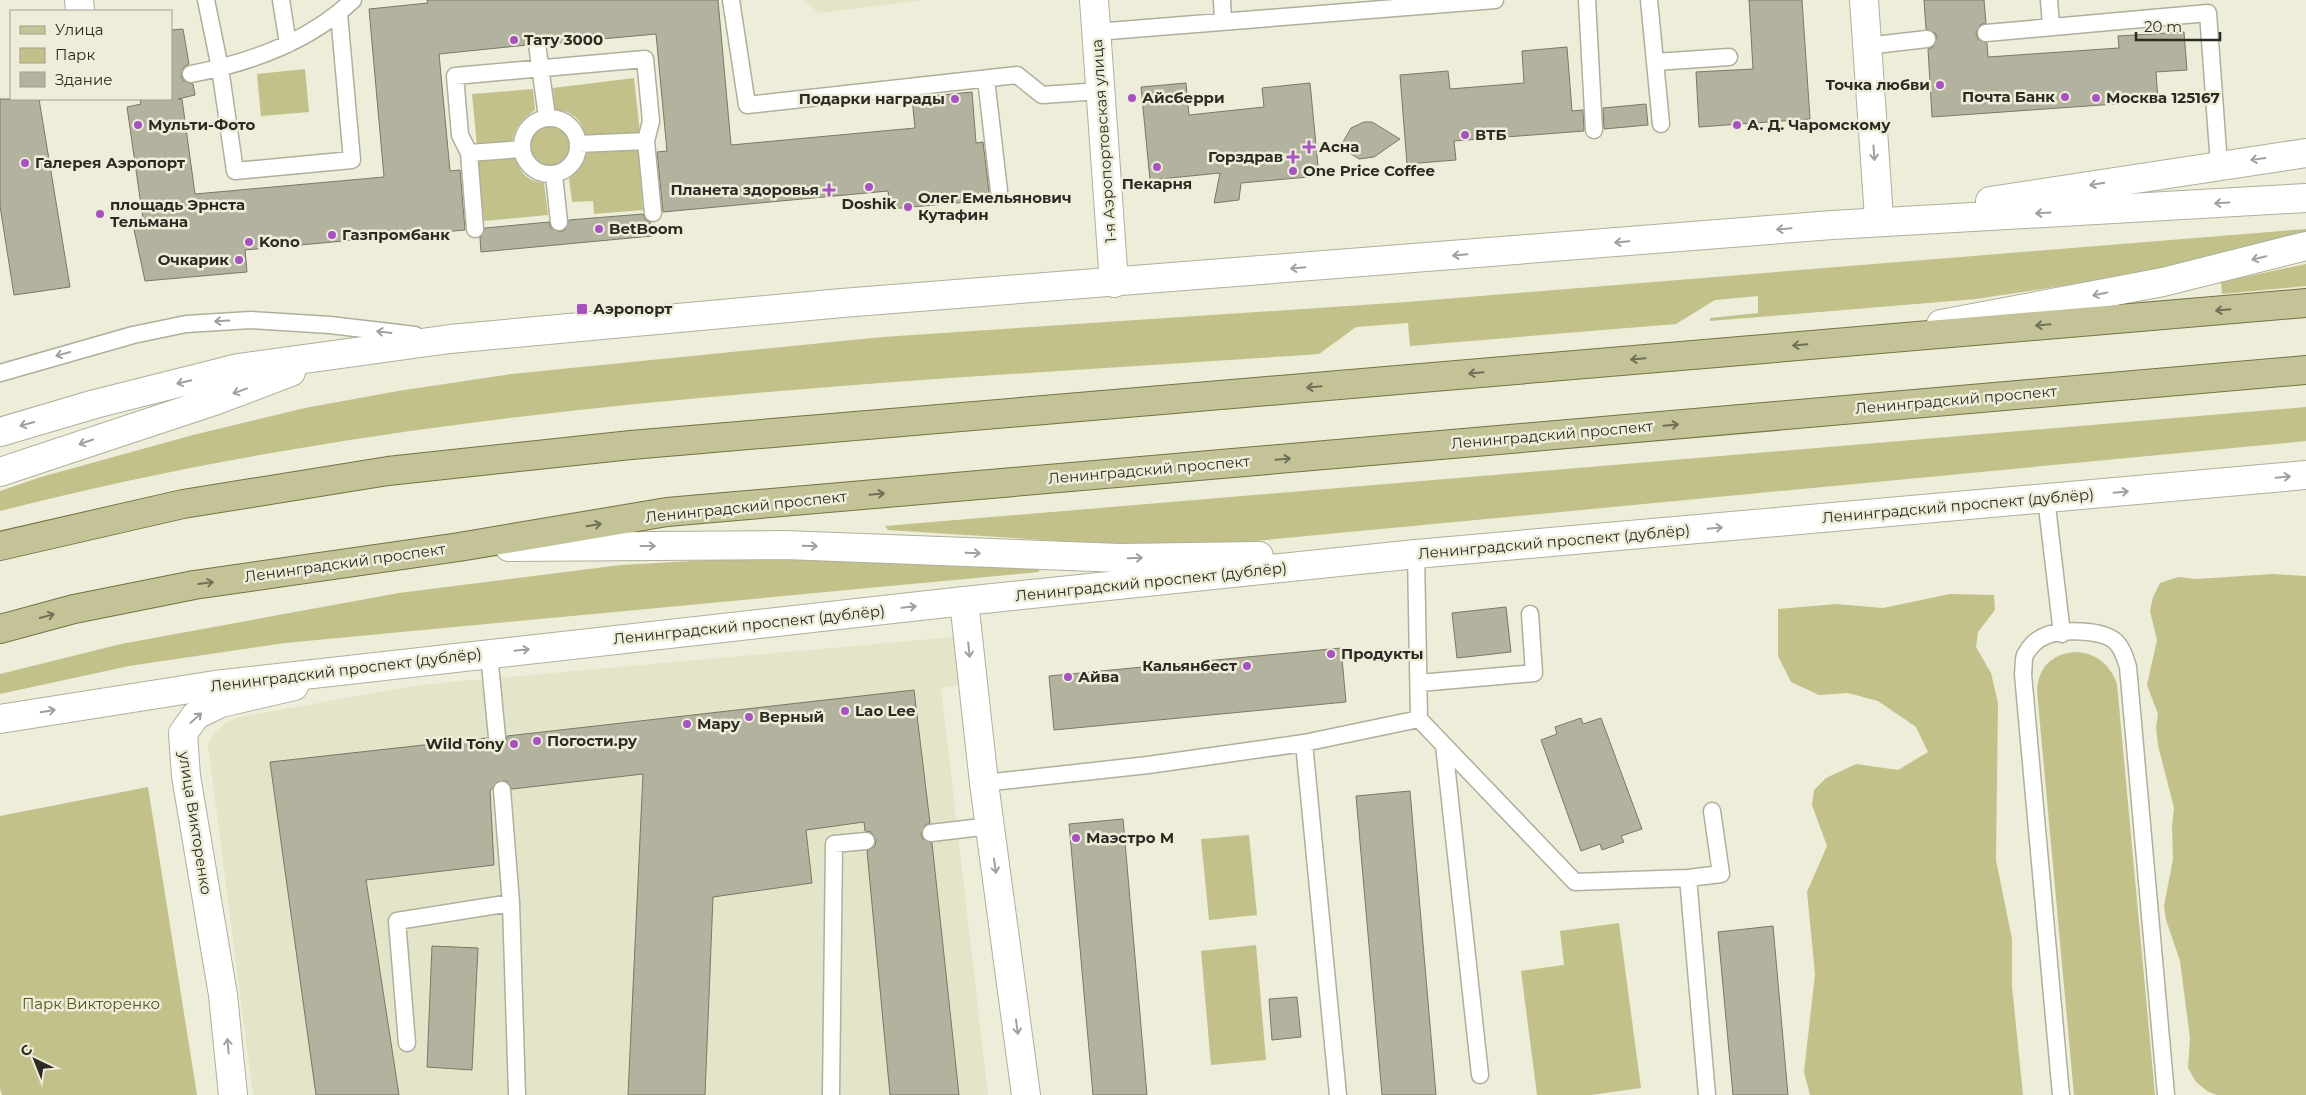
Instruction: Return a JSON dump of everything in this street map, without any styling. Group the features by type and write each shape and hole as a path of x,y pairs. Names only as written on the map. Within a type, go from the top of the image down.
{"main road":[{"name":"1-я Аэропортовская улица","path":"1094,0 1114,283"},
{"path":"1864,0 1879,218"},
{"path":"1832,226 2306,153"},
{"path":"0,432 95,404 238,368 450,340 842,303 1832,226 2306,198"},
{"path":"1849,341 2163,282 2306,246"},
{"path":"0,546 183,504 388,471 631,445 2306,303"},
{"path":"0,472 217,400 335,356"},
{"name":"Ленинградский проспект","path":"0,629 74,609 194,585 459,547 667,512 2306,370"},
{"name":"Ленинградский проспект (дублёр)","path":"0,719 215,685 964,601 1416,554 2306,475"},
{"path":"459,547 785,545 1121,558 1226,556 1388,558"},
{"path":"964,601 984,782 1026,1095"},
{"name":"улица Викторенко","path":"233,1095 223,994 186,776 183,733 196,715 220,702 381,666"}],"lane":[{"path":"206,0 220,68 235,171 352,160 339,14"},
{"path":"281,0 288,44"},
{"path":"191,74 220,68 288,44 339,14 354,0"},
{"path":"731,0 747,105 1017,75 1042,95 1100,91"},
{"path":"1222,0 1223,22"},
{"path":"1096,32 1486,0"},
{"path":"1587,0 1594,130"},
{"path":"1649,0 1661,124"},
{"path":"2049,0 2051,26"},
{"path":"1986,33 2208,13 2219,165"},
{"path":"1866,46 1927,39"},
{"path":"537,44 547,117"},
{"path":"1655,62 1728,57"},
{"path":"475,229 469,153 460,135 455,76 644,59 651,121 646,141 653,213"},
{"path":"986,79 999,191"},
{"path":"547,117 556,118 572,127 578,144 578,153 569,167 554,174 536,171 529,165 522,149 525,132 539,120 547,117"},
{"path":"578,144 646,141"},
{"path":"469,153 522,149"},
{"path":"554,174 560,222"},
{"path":"0,373 133,335 186,324 252,320 330,326 450,340"},
{"path":"2046,498 2062,634"},
{"path":"1416,554 1419,719 1576,882 1688,878 1721,874 1712,811"},
{"path":"1419,683 1534,673 1530,614"},
{"path":"2061,1095 2023,674 2025,655 2033,644 2045,635 2086,631 2102,633 2116,642 2124,653 2128,666 2166,1095"},
{"path":"489,654 497,737"},
{"path":"984,782 1148,765 1304,743 1419,719"},
{"path":"1304,743 1338,1095"},
{"path":"1444,745 1480,1075"},
{"path":"502,790 511,903 516,1095"},
{"path":"931,833 990,826"},
{"path":"831,1095 834,844 866,841"},
{"path":"1688,878 1707,1095"},
{"path":"407,1043 397,921 511,903"}],"shaded area":[{"path":"803,0 924,0 819,13"},
{"path":"955,637 959,685 941,688 988,1095 253,1095 208,745 215,732 223,725 235,718 419,685"}],"green space":[{"path":"305,69 309,112 261,116 257,74"},
{"path":"634,78 640,133 585,136 584,130 575,117 566,112 555,110 553,88"},
{"path":"533,89 535,110 519,124 512,143 477,146 472,94"},
{"path":"550,124 562,128 568,134 572,146 568,158 562,164 550,168 538,164 532,158 528,146 532,134 538,128"},
{"path":"638,149 643,210 594,214 593,201 572,202 569,179 580,168 585,153"},
{"path":"515,157 519,168 525,175 533,180 544,183 548,215 484,221 477,161"},
{"path":"2306,229 2306,238 2134,275 1976,299 1710,321 1710,318 1758,313 1758,296 1715,300 1676,324 1410,346 1408,323 1356,327 1319,354 822,388 656,402 490,420 326,444 162,474 0,511 0,491 41,477 193,435 305,408 398,391 511,374 883,337 1407,302"},
{"path":"2306,264 2306,286 2222,294 2221,282"},
{"path":"2306,407 2306,441 1224,544 1121,545 888,530 885,526"},
{"path":"782,556 1039,566 1039,572 285,643 129,666 0,694 0,674 121,644 399,593 621,565"},
{"path":"2273,574 2306,576 2306,1095 2217,1095 2207,1091 2196,1082 2188,1068 2190,1038 2180,961 2166,920 2164,906 2173,859 2172,826 2174,808 2158,745 2156,728 2158,714 2147,685 2157,640 2150,611 2153,597 2160,583 2178,577 2196,579"},
{"path":"1950,594 1994,595 1995,610 1978,632 1976,647 1991,673 1998,703 1996,860 2012,939 2012,986 2023,1095 1810,1095 1804,1072 1815,974 1807,892 1827,846 1812,805 1814,790 1826,778 1856,764 1898,770 1928,752 1916,727 1878,701 1848,693 1819,695 1791,682 1778,656 1778,609 1836,604 1883,608"},
{"path":"2075,652 2096,657 2106,665 2117,684 2155,1095 2074,1095 2037,691 2040,675 2047,664 2059,656"},
{"name":"Парк Викторенко","path":"148,787 197,1095 2,1095 0,1088 0,816"},
{"path":"1249,835 1257,915 1209,920 1201,839"},
{"path":"1619,923 1641,1088 1591,1095 1537,1095 1521,971 1564,965 1560,931"},
{"path":"1256,945 1266,1060 1211,1065 1201,951"}],"building":[{"path":"427,0 718,0 731,145 915,128 912,98 972,92 976,143 983,142 990,200 890,209 888,191 663,212 657,152 667,151 656,34 547,44 545,38 536,34 531,36 527,45 439,54 450,171 460,170 465,230 245,250 247,272 145,281 132,220 143,219 127,107 141,104 140,100 172,100 172,30 183,29 189,64 184,67 181,76 184,81 193,84 195,95 178,99 182,99 195,194 384,177 369,9 428,3"},
{"path":"1749,0 1802,0 1810,119 1699,127 1696,72 1753,69"},
{"path":"1924,0 1984,0 1986,23 1980,25 1976,33 1978,39 1987,43 1988,57 2119,48 2118,36 2184,32 2187,70 2156,72 2158,101 1932,117 1928,49 1933,47 1937,38 1935,33 1926,29"},
{"path":"1567,47 1572,111 1583,110 1584,131 1454,141 1456,160 1407,164 1400,75 1448,71 1450,89 1524,83 1522,51"},
{"path":"1186,83 1189,115 1264,107 1262,88 1310,83 1319,176 1241,183 1239,200 1214,203 1220,173 1150,180 1141,87"},
{"name":"Галерея Аэропорт","path":"0,99 39,100 70,287 14,295 0,206"},
{"path":"1646,104 1648,125 1604,129 1603,108"},
{"path":"1364,122 1372,122 1400,139 1374,157 1359,159 1340,147 1351,128"},
{"path":"643,214 645,219 650,222 652,236 481,252 480,238 485,228 549,222 551,228 560,232 565,230 569,220"},
{"path":"1506,607 1511,652 1457,658 1452,613"},
{"path":"1341,648 1346,702 1054,730 1049,676"},
{"path":"914,690 930,823 925,825 921,834 923,839 932,843 959,1095 890,1095 867,851 875,846 876,840 871,832 865,831 864,822 806,830 812,883 713,897 705,1095 628,1095 643,774 512,789 507,781 497,782 490,791 494,865 366,880 399,1095 316,1095 270,762 487,738 492,746 498,747 506,742 507,736"},
{"path":"1581,718 1583,724 1601,718 1642,829 1621,836 1624,842 1602,850 1600,844 1581,851 1541,740 1557,734 1555,727"},
{"path":"1410,791 1436,1095 1382,1095 1356,796"},
{"path":"1123,819 1147,1095 1093,1095 1069,824"},
{"path":"1773,926 1788,1095 1733,1095 1718,932"},
{"path":"432,946 478,948 472,1070 427,1067"},
{"path":"1297,997 1301,1037 1272,1040 1269,999"}],"place":[{"name":"Тату 3000","path":"514,40"},
{"name":"Точка любви","path":"1940,85"},
{"name":"Почта Банк","path":"2065,97"},
{"name":"Айсберри","path":"1132,98"},
{"name":"Москва 125167","path":"2096,98"},
{"name":"Подарки награды","path":"955,99"},
{"name":"Мульти-Фото","path":"138,125"},
{"name":"А. Д. Чаромскому","path":"1737,125"},
{"name":"ВТБ","path":"1465,135"},
{"name":"Асна","path":"1309,147"},
{"name":"Горздрав","path":"1293,157"},
{"name":"Галерея Аэропорт","path":"25,163"},
{"name":"Пекарня","path":"1157,167"},
{"name":"One Price Coffee","path":"1293,171"},
{"name":"Doshik","path":"869,187"},
{"name":"Планета здоровья","path":"829,190"},
{"name":"Олег Емельянович Кутафин","path":"908,207"},
{"name":"площадь Эрнста Тельмана","path":"100,214"},
{"name":"BetBoom","path":"599,229"},
{"name":"Газпромбанк","path":"332,235"},
{"name":"Kono","path":"249,242"},
{"name":"Очкарик","path":"239,260"},
{"name":"Аэропорт","path":"582,309"},
{"name":"Продукты","path":"1331,654"},
{"name":"Кальянбест","path":"1247,666"},
{"name":"Айва","path":"1068,677"},
{"name":"Lao Lee","path":"845,711"},
{"name":"Верный","path":"749,717"},
{"name":"Мару","path":"687,724"},
{"name":"Погости.ру","path":"537,741"},
{"name":"Wild Tony","path":"514,744"},
{"name":"Маэстро М","path":"1076,838"}]}
